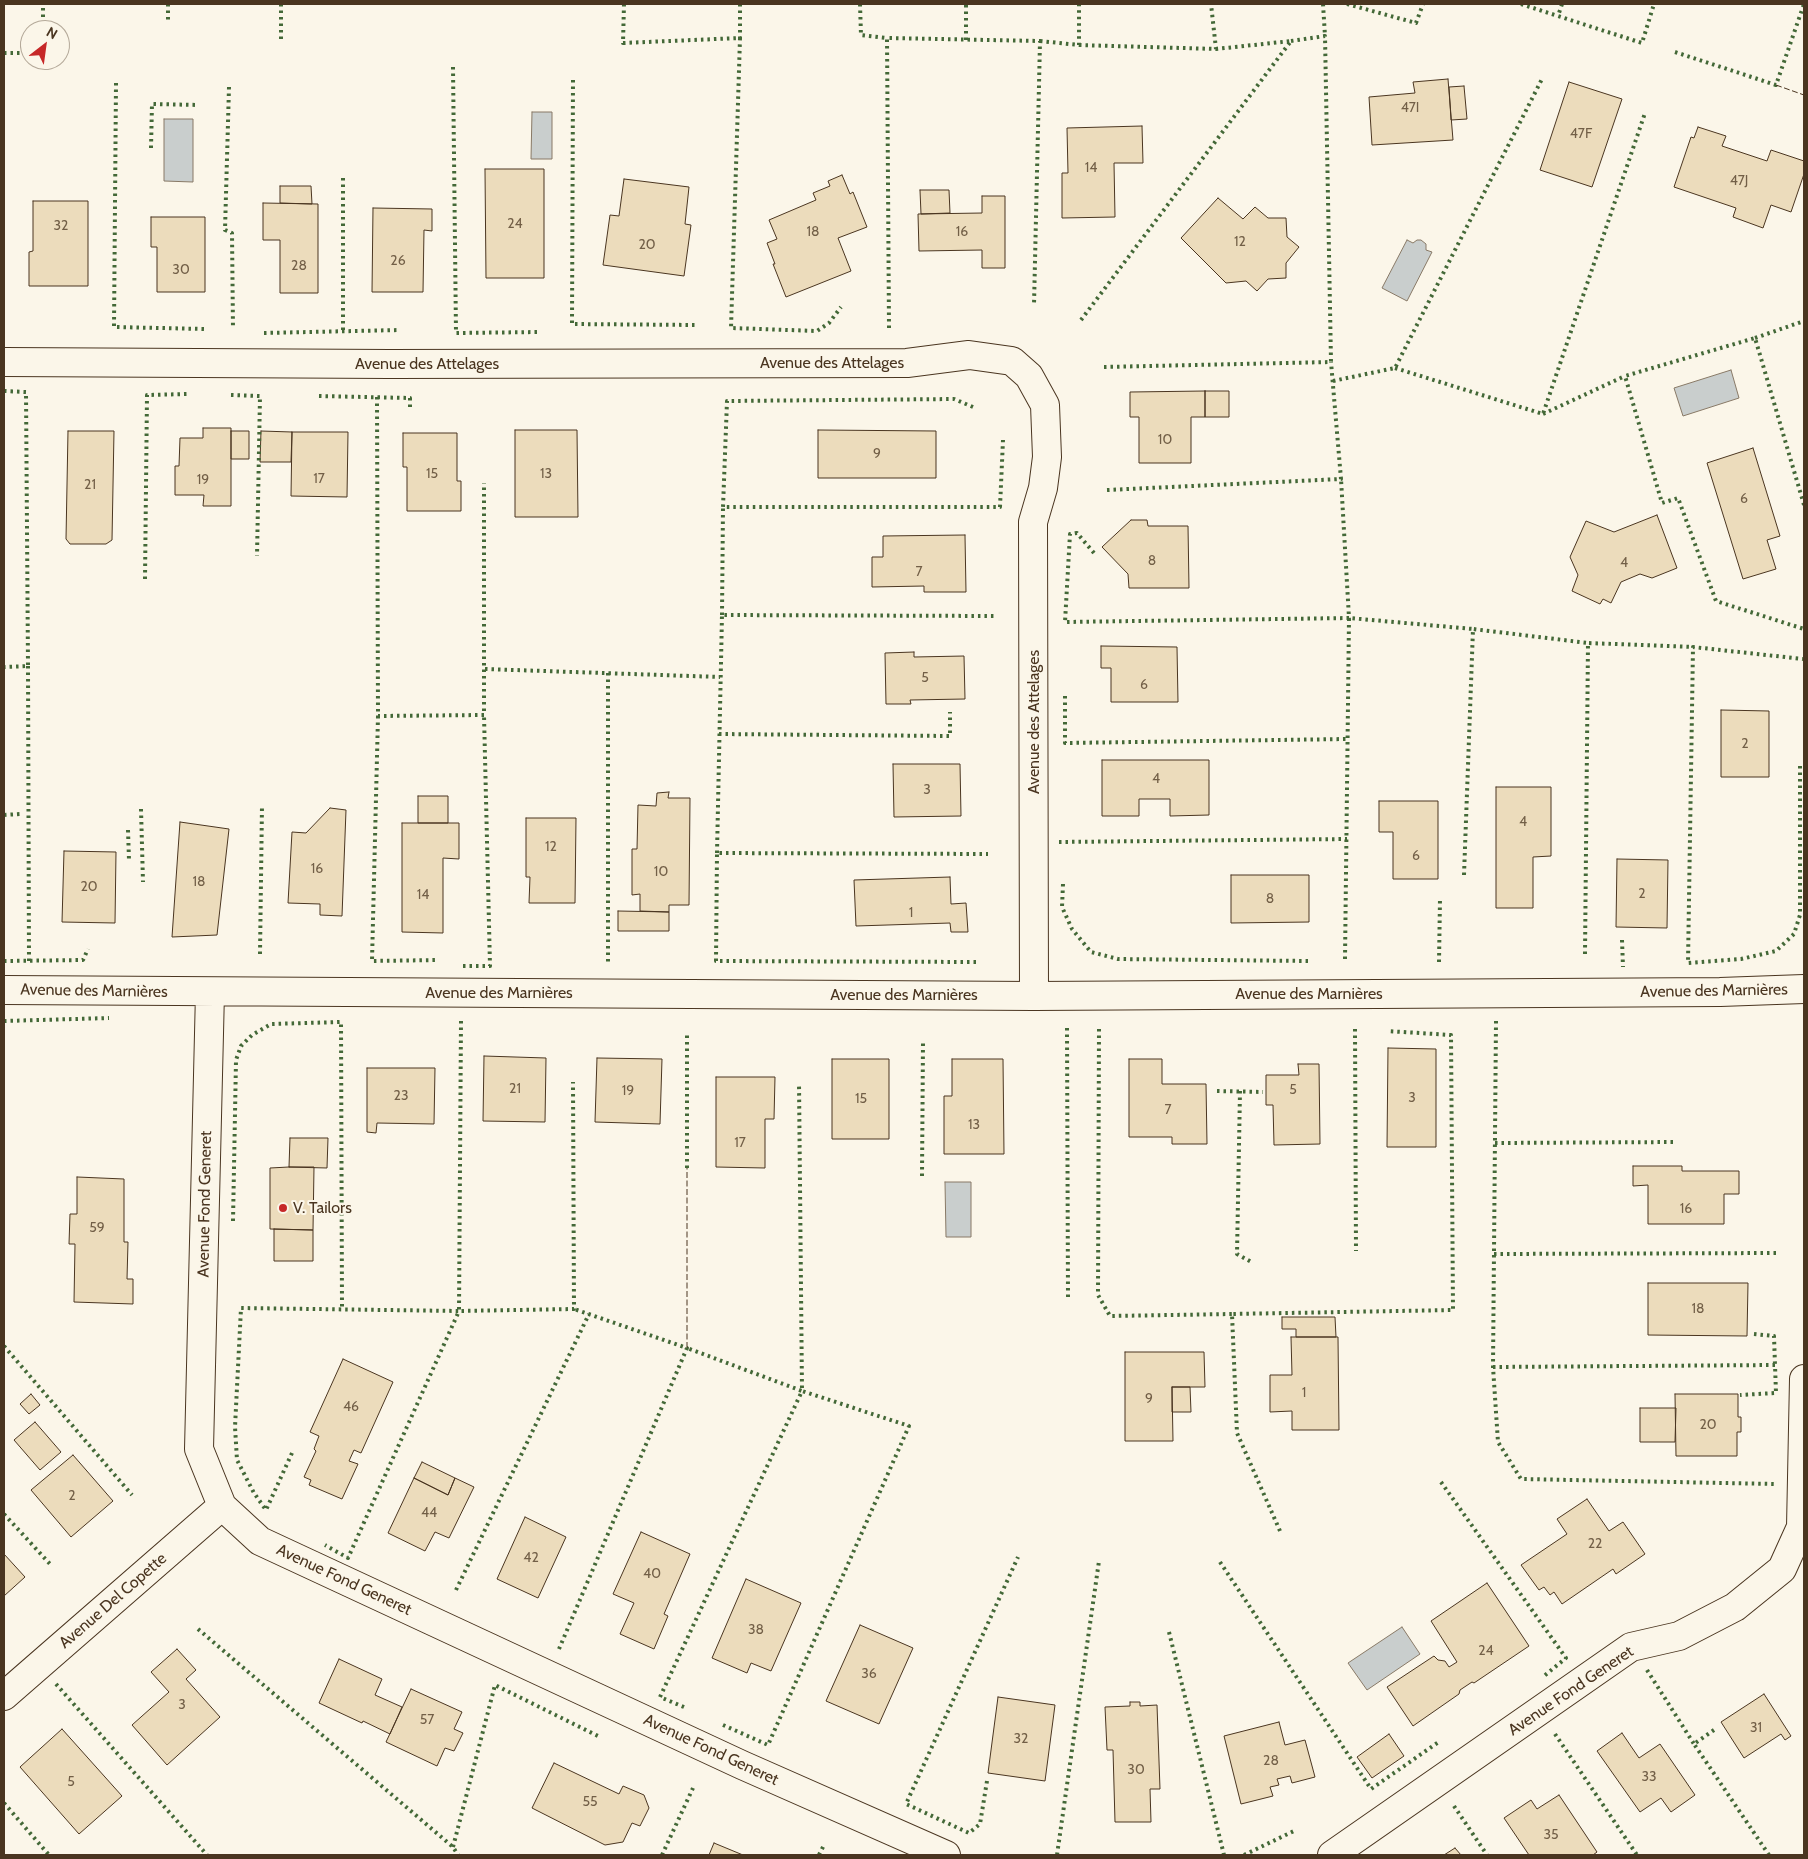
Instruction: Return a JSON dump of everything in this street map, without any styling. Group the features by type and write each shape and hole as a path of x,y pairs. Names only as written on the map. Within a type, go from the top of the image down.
{"street":[{"name":"Avenue des Attelages","path":"4,362 390,364 897,363 969,355 1012,361 1029,376 1045,405 1047,457 1043,488 1033,522 1034,996"},
{"name":"Avenue des Marnières","path":"4,990 1034,996 1710,992 1804,989"},
{"name":"Avenue Fond Generet","path":"210,992 199,1449 222,1506 260,1541 742,1765 946,1855"},
{"name":"Avenue Fond Generet","path":"1332,1855 1630,1648 1679,1636 1735,1607 1782,1569 1801,1527 1804,1378"},
{"name":"Avenue Del Copette","path":"4,1696 222,1506"}],"shaded area":[{"path":"532,112 552,112 552,159 531,159"},
{"path":"164,119 193,119 193,182 164,181"},
{"path":"1407,240 1413,243 1421,240 1426,244 1426,250 1432,252 1407,301 1382,288"},
{"path":"1731,370 1739,398 1683,416 1674,388"},
{"path":"945,1182 971,1182 971,1237 946,1237"},
{"path":"1402,1627 1420,1654 1367,1690 1348,1663"}],"building":[{"path":"1448,79 1453,140 1372,145 1369,97 1415,93 1413,82"},
{"path":"1569,82 1622,99 1592,187 1540,170"},
{"path":"1464,86 1467,119 1451,120 1449,87"},
{"path":"1142,126 1143,163 1114,163 1115,217 1062,218 1062,173 1068,173 1067,128"},
{"path":"1698,127 1726,136 1722,146 1767,161 1771,150 1804,161 1804,174 1791,212 1771,205 1763,228 1733,217 1736,208 1674,187 1691,137 1694,138"},
{"path":"485,169 544,169 544,278 486,278"},
{"path":"842,175 850,194 853,192 867,227 838,238 851,271 786,297 767,243 777,239 769,220 816,200 813,193 830,186 828,181"},
{"path":"624,179 689,187 685,224 691,225 684,276 603,265 610,215 619,216"},
{"path":"280,186 311,186 312,204 280,203"},
{"path":"920,190 949,190 950,213 921,214"},
{"path":"982,196 1005,196 1005,268 982,268 982,250 919,251 918,214 982,213"},
{"path":"1218,198 1243,219 1255,207 1268,218 1286,218 1287,237 1299,247 1286,263 1286,278 1268,279 1257,291 1246,281 1226,283 1181,238"},
{"path":"33,201 88,201 88,286 29,286 29,252 33,251"},
{"path":"263,203 318,204 318,293 280,293 280,240 263,240"},
{"path":"373,208 432,209 432,231 424,230 423,292 372,292"},
{"path":"151,217 205,217 205,292 157,292 157,247 151,247"},
{"path":"1205,391 1229,391 1229,417 1205,417"},
{"path":"1205,391 1205,417 1191,417 1191,463 1139,463 1139,417 1130,417 1130,392"},
{"path":"203,428 231,428 231,506 203,506 204,495 175,495 175,466 179,466 180,438 203,438"},
{"path":"515,430 577,430 578,517 515,517"},
{"path":"818,430 936,431 936,478 818,478"},
{"path":"68,431 114,431 112,540 106,544 70,544 66,539"},
{"path":"231,431 249,431 249,459 231,459"},
{"path":"261,431 292,432 291,462 260,462"},
{"path":"292,432 348,432 347,497 291,496"},
{"path":"403,433 457,433 457,481 461,481 461,511 407,511 407,467 403,467"},
{"path":"1753,448 1780,536 1767,540 1776,569 1743,579 1707,463"},
{"path":"1657,515 1677,568 1652,578 1640,574 1621,582 1611,603 1603,599 1600,604 1572,591 1578,575 1570,557 1586,521 1614,532"},
{"path":"1131,520 1147,520 1148,526 1188,526 1189,588 1129,588 1128,574 1102,547"},
{"path":"965,535 966,592 924,592 924,586 872,587 872,557 883,557 883,536"},
{"path":"1101,646 1177,647 1178,702 1111,702 1111,668 1101,668"},
{"path":"914,652 914,657 964,656 965,699 910,700 911,704 886,704 885,653"},
{"path":"1721,710 1769,711 1769,777 1721,777"},
{"path":"1102,760 1209,760 1209,815 1170,816 1170,799 1139,799 1139,816 1102,816"},
{"path":"893,764 960,764 961,816 894,817"},
{"path":"1496,787 1551,787 1551,856 1533,857 1533,908 1496,908"},
{"path":"669,792 668,798 690,798 689,905 669,905 669,912 640,911 640,894 632,895 632,849 637,849 638,805 656,806 657,793"},
{"path":"418,796 448,796 448,823 418,823"},
{"path":"1379,801 1438,801 1438,879 1393,879 1393,832 1379,832"},
{"path":"330,808 346,810 342,916 320,915 320,904 288,903 292,832 306,833"},
{"path":"526,818 576,818 575,903 529,903 530,877 526,877"},
{"path":"180,822 229,829 217,935 172,937"},
{"path":"402,823 459,823 459,859 443,858 443,933 402,932"},
{"path":"64,851 116,852 115,923 62,922"},
{"path":"1617,859 1668,860 1667,928 1616,927"},
{"path":"1231,875 1309,875 1309,922 1231,923"},
{"path":"950,877 951,904 966,903 968,932 951,932 950,923 856,926 854,880"},
{"path":"618,911 669,912 669,931 618,931"},
{"path":"1388,1048 1436,1049 1436,1147 1387,1147"},
{"path":"484,1056 546,1058 545,1122 483,1121"},
{"path":"597,1058 662,1059 660,1124 595,1122"},
{"path":"832,1059 889,1059 889,1139 832,1139"},
{"path":"952,1059 1003,1059 1004,1154 944,1154 944,1096 952,1096"},
{"path":"1129,1059 1162,1059 1162,1084 1206,1084 1207,1144 1172,1144 1172,1137 1129,1137"},
{"path":"1298,1064 1319,1064 1320,1144 1274,1145 1273,1105 1266,1105 1266,1075 1299,1075"},
{"path":"367,1068 435,1068 434,1124 377,1123 376,1133 367,1132"},
{"path":"716,1077 775,1077 774,1119 765,1119 765,1168 716,1167"},
{"path":"290,1138 328,1138 327,1168 289,1167"},
{"path":"1633,1166 1682,1166 1682,1171 1739,1171 1739,1194 1724,1194 1724,1224 1648,1224 1648,1185 1633,1186"},
{"path":"314,1167 313,1230 270,1229 270,1168"},
{"path":"77,1177 124,1179 124,1242 128,1242 127,1279 133,1279 133,1304 74,1302 75,1244 69,1244 70,1214 77,1214"},
{"path":"274,1229 313,1230 313,1261 274,1261"},
{"path":"1648,1283 1748,1283 1747,1336 1648,1335"},
{"path":"1282,1317 1335,1317 1336,1337 1296,1337 1296,1329 1282,1329"},
{"path":"1291,1337 1338,1337 1339,1430 1292,1430 1292,1411 1270,1412 1270,1375 1292,1375"},
{"path":"1125,1352 1204,1352 1205,1387 1172,1387 1173,1441 1125,1441"},
{"path":"343,1359 393,1382 361,1453 354,1450 349,1461 358,1464 342,1499 309,1485 311,1480 304,1477 316,1451 314,1449 319,1436 310,1432"},
{"path":"1172,1387 1190,1387 1191,1412 1172,1412"},
{"path":"31,1394 40,1405 29,1414 20,1404"},
{"path":"1675,1394 1738,1394 1738,1417 1741,1417 1741,1432 1737,1432 1737,1456 1676,1456"},
{"path":"1640,1408 1676,1408 1675,1442 1640,1442"},
{"path":"35,1422 61,1452 40,1470 14,1440"},
{"path":"73,1455 113,1501 71,1537 31,1490"},
{"path":"422,1462 455,1478 448,1495 414,1478"},
{"path":"414,1478 448,1495 455,1478 474,1487 449,1538 435,1532 425,1551 388,1533"},
{"path":"1587,1499 1609,1531 1623,1522 1645,1554 1616,1574 1613,1569 1562,1604 1554,1592 1550,1595 1544,1587 1539,1590 1521,1565 1567,1534 1557,1519"},
{"path":"525,1517 566,1537 538,1598 497,1579"},
{"path":"641,1532 690,1554 664,1614 668,1616 654,1649 620,1634 634,1603 613,1594"},
{"path":"4,1554 25,1577 4,1596"},
{"path":"746,1579 801,1603 771,1671 751,1663 747,1673 712,1658"},
{"path":"1487,1583 1529,1646 1474,1683 1472,1682 1460,1690 1459,1694 1413,1726 1387,1687 1434,1656 1438,1660 1445,1661 1449,1667 1457,1662 1431,1621"},
{"path":"860,1625 913,1648 879,1724 826,1701"},
{"path":"177,1649 196,1670 186,1679 220,1717 167,1765 132,1725 169,1692 151,1672"},
{"path":"339,1659 382,1679 375,1695 402,1707 390,1734 319,1703"},
{"path":"411,1689 462,1712 454,1729 463,1733 454,1751 445,1748 437,1766 386,1742"},
{"path":"1764,1694 1791,1736 1785,1740 1781,1734 1744,1758 1721,1722"},
{"path":"998,1697 1055,1705 1045,1781 988,1773"},
{"path":"1130,1702 1140,1702 1140,1706 1157,1705 1160,1789 1150,1789 1151,1822 1115,1822 1113,1750 1107,1750 1105,1707 1130,1706"},
{"path":"1279,1722 1285,1745 1305,1740 1315,1777 1292,1783 1290,1776 1277,1779 1279,1785 1270,1787 1273,1796 1241,1804 1224,1736"},
{"path":"62,1729 122,1796 79,1834 20,1767"},
{"path":"1622,1733 1639,1758 1660,1744 1695,1795 1671,1812 1661,1798 1640,1812 1597,1751"},
{"path":"1389,1734 1404,1756 1372,1778 1357,1757"},
{"path":"554,1763 619,1794 623,1786 644,1795 649,1808 640,1826 632,1823 623,1842 605,1845 532,1808"},
{"path":"1559,1795 1597,1852 1593,1855 1529,1855 1504,1818 1531,1800 1537,1809"},
{"path":"714,1843 743,1855 709,1855"},
{"path":"1455,1848 1461,1855 1444,1855"}],"hedge":[{"path":"43,4 43,20"},
{"path":"168,4 168,20"},
{"path":"281,4 281,39"},
{"path":"624,4 623,43 740,38 731,328 817,331 829,323 841,307"},
{"path":"740,4 740,38"},
{"path":"860,4 861,35 887,38"},
{"path":"966,4 966,40"},
{"path":"1040,41 1079,45 1079,4"},
{"path":"1079,45 1216,49 1211,4"},
{"path":"1323,4 1325,36"},
{"path":"1347,4 1416,23 1423,4"},
{"path":"1521,4 1558,16"},
{"path":"1562,4 1558,16 1642,43 1654,4"},
{"path":"1675,52 1776,85 1804,4"},
{"path":"1104,367 1331,362 1325,36 1291,41"},
{"path":"889,328 887,38 1040,41 1034,305"},
{"path":"1081,320 1291,41 1216,49"},
{"path":"4,53 20,53"},
{"path":"453,67 456,333 540,332"},
{"path":"1333,381 1395,368 1542,79"},
{"path":"573,80 572,324 697,325"},
{"path":"116,83 114,327 205,329"},
{"path":"229,87 225,230 232,233 233,329"},
{"path":"151,148 152,104 199,105"},
{"path":"1395,368 1543,414 1645,113"},
{"path":"343,178 343,331"},
{"path":"1755,338 1804,321"},
{"path":"264,333 400,330"},
{"path":"1804,505 1755,338 1625,376 1662,503 1678,498 1716,601 1804,629"},
{"path":"1107,490 1341,479 1331,362"},
{"path":"1543,414 1625,376"},
{"path":"4,391 26,392 28,666 4,667"},
{"path":"145,579 147,395 189,394"},
{"path":"231,395 260,396 257,556"},
{"path":"319,396 410,398 410,410"},
{"path":"377,397 378,716 484,715 484,483"},
{"path":"973,407 954,399 727,401 723,507 1000,507 1003,440"},
{"path":"1094,553 1077,533 1070,534 1065,622 1349,618 1341,479"},
{"path":"722,615 723,507"},
{"path":"717,853 722,615 995,616"},
{"path":"1345,959 1349,618 1473,629"},
{"path":"1464,875 1473,629 1588,643"},
{"path":"1585,954 1588,643 1693,647"},
{"path":"1800,766 1800,915 1794,934 1776,951 1741,959 1688,963 1693,647 1803,659"},
{"path":"28,666 29,961"},
{"path":"485,669 720,677"},
{"path":"608,673 608,962"},
{"path":"1065,696 1065,743 1347,739"},
{"path":"719,734 950,736 950,712"},
{"path":"463,966 490,966 484,715"},
{"path":"378,716 372,961 438,960"},
{"path":"260,954 262,805"},
{"path":"141,809 143,882"},
{"path":"4,815 21,814"},
{"path":"128,830 129,860"},
{"path":"1059,842 1347,839"},
{"path":"976,962 716,961 717,853 988,854"},
{"path":"1063,884 1062,907 1072,929 1091,952 1118,959 1308,961"},
{"path":"1439,962 1440,899"},
{"path":"1622,940 1623,967"},
{"path":"4,961 83,960 88,949"},
{"path":"4,1021 109,1018"},
{"path":"461,1021 459,1311 574,1309 573,1082"},
{"path":"1496,1021 1493,1367 1498,1442 1521,1479 1776,1484"},
{"path":"233,1221 236,1060 241,1046 252,1035 271,1024 341,1022 342,1309"},
{"path":"1067,1028 1068,1297"},
{"path":"1099,1029 1098,1295 1110,1316 1232,1314"},
{"path":"1355,1029 1356,1251"},
{"path":"1280,1531 1237,1433 1232,1314 1453,1310 1451,1035 1387,1031"},
{"path":"687,1034 687,1168"},
{"path":"922,1176 923,1042"},
{"path":"723,1725 768,1745 909,1426 802,1391 799,1083"},
{"path":"1217,1091 1263,1092"},
{"path":"1240,1091 1237,1254 1253,1263"},
{"path":"1495,1143 1677,1142"},
{"path":"1494,1254 1779,1253"},
{"path":"292,1453 266,1510 254,1493 237,1460 235,1427 241,1308 459,1311 348,1558 325,1545"},
{"path":"559,1649 687,1348 574,1309"},
{"path":"456,1590 589,1314"},
{"path":"1754,1334 1774,1336 1775,1365"},
{"path":"4,1346 132,1495"},
{"path":"684,1707 660,1697 802,1391 687,1348"},
{"path":"1493,1367 1775,1365 1776,1393 1740,1395"},
{"path":"1441,1482 1566,1658 1544,1676"},
{"path":"4,1514 50,1564"},
{"path":"987,1781 980,1824 969,1833 906,1804 1018,1557"},
{"path":"1057,1855 1099,1561"},
{"path":"1220,1562 1371,1789 1440,1741"},
{"path":"198,1629 453,1847 458,1855"},
{"path":"1169,1632 1224,1855"},
{"path":"1647,1670 1694,1744"},
{"path":"56,1684 207,1855"},
{"path":"453,1847 495,1685 598,1736"},
{"path":"1714,1730 1694,1744 1769,1855"},
{"path":"1555,1734 1637,1855"},
{"path":"662,1855 693,1788"},
{"path":"4,1803 49,1855"},
{"path":"1454,1806 1487,1855"},
{"path":"1244,1855 1294,1831"},
{"path":"819,1855 824,1845"}],"fence":[{"path":"1776,85 1804,95"},
{"path":"687,1168 687,1348"}],"place":[{"name":"V. Tailors","path":"283,1208"}]}
